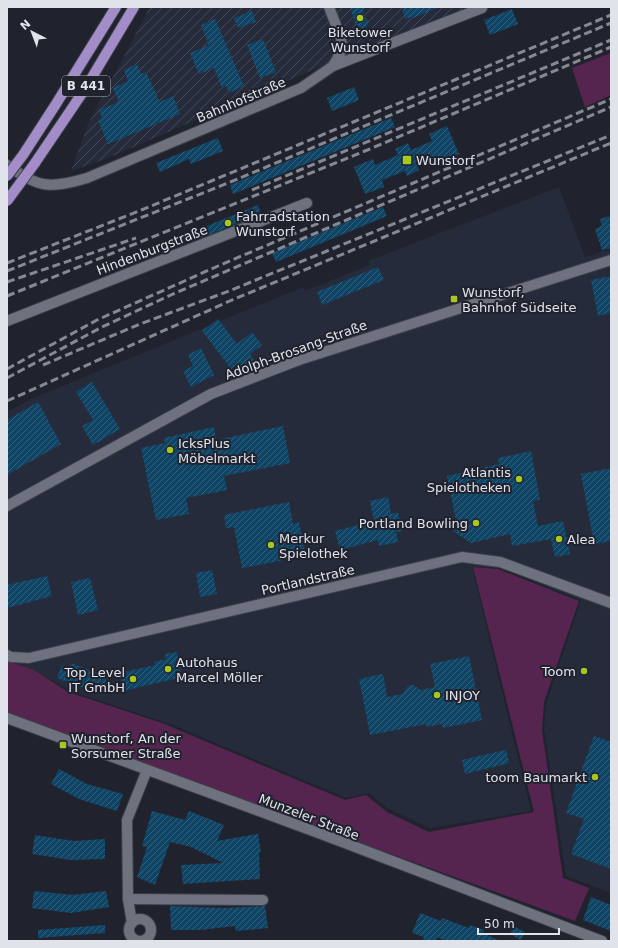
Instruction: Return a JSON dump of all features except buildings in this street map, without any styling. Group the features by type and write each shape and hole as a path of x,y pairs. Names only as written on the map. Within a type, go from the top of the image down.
{"main road":[{"name":"B 441","path":"7,176 60,98 116,7"},
{"name":"B 441","path":"7,201 35,163 85,89 134,7"}],"street":[{"path":"329,7 341,38 342,50 333,66"},
{"name":"Bahnhofstraße","path":"7,165 27,180 42,184 63,185 101,172 301,88 333,66 482,8"},
{"name":"Hindenburgstraße","path":"7,321 307,203"},
{"name":"Adolph-Brosang-Straße","path":"7,506 211,394 298,360 611,260"},
{"name":"Portlandstraße","path":"7,655 11,657 29,658 462,557 500,562 611,603"},
{"name":"Munzeler Straße","path":"7,718 602,941"},
{"path":"132,922 128,899 127,820 147,770"},
{"path":"128,899 263,900"}],"shaded area":[{"path":"150,7 476,7 359,50 108,158 71,171 88,124"},
{"path":"611,53 611,95 585,107 572,68"},
{"path":"559,187 585,257 611,249 611,893 566,876 544,728 546,703 581,600 501,568 472,567 531,811 430,828 387,808 369,793 346,798 173,725 70,691 34,670 7,661 7,412 31,399 303,287 305,291 370,265 368,261"},
{"path":"473,567 498,569 579,601 544,702 542,730 563,878 589,888 575,921 7,714 7,661 34,670 68,692 162,723 345,800 366,795 387,812 429,832 534,812"}],"railway":[{"path":"7,263 139,211 611,15"},
{"path":"7,271 228,183 611,23"},
{"path":"252,190 611,40"},
{"path":"7,296 365,151 611,47"},
{"path":"7,369 97,320 218,266 611,99"},
{"path":"7,378 102,327 173,294 611,107"},
{"path":"43,365 140,324 229,291 611,135"},
{"path":"7,401 232,300 611,143"},
{"path":"7,282 136,238"}],"place":[{"name":"Biketower Wunstorf","path":"360,18"},
{"name":"Wunstorf","path":"407,160"},
{"name":"Fahrradstation Wunstorf","path":"228,223"},
{"name":"Wunstorf, Bahnhof Südseite","path":"454,299"},
{"name":"IcksPlus Möbelmarkt","path":"170,450"},
{"name":"Atlantis Spielotheken","path":"519,479"},
{"name":"Portland Bowling","path":"476,523"},
{"name":"Alea","path":"559,539"},
{"name":"Merkur Spielothek","path":"271,545"},
{"name":"Autohaus Marcel Möller","path":"168,669"},
{"name":"Toom","path":"584,671"},
{"name":"Top Level IT GmbH","path":"133,679"},
{"name":"INJOY","path":"437,695"},
{"name":"Wunstorf, An der Sorsumer Straße","path":"63,745"},
{"name":"toom Baumarkt","path":"595,777"}]}
